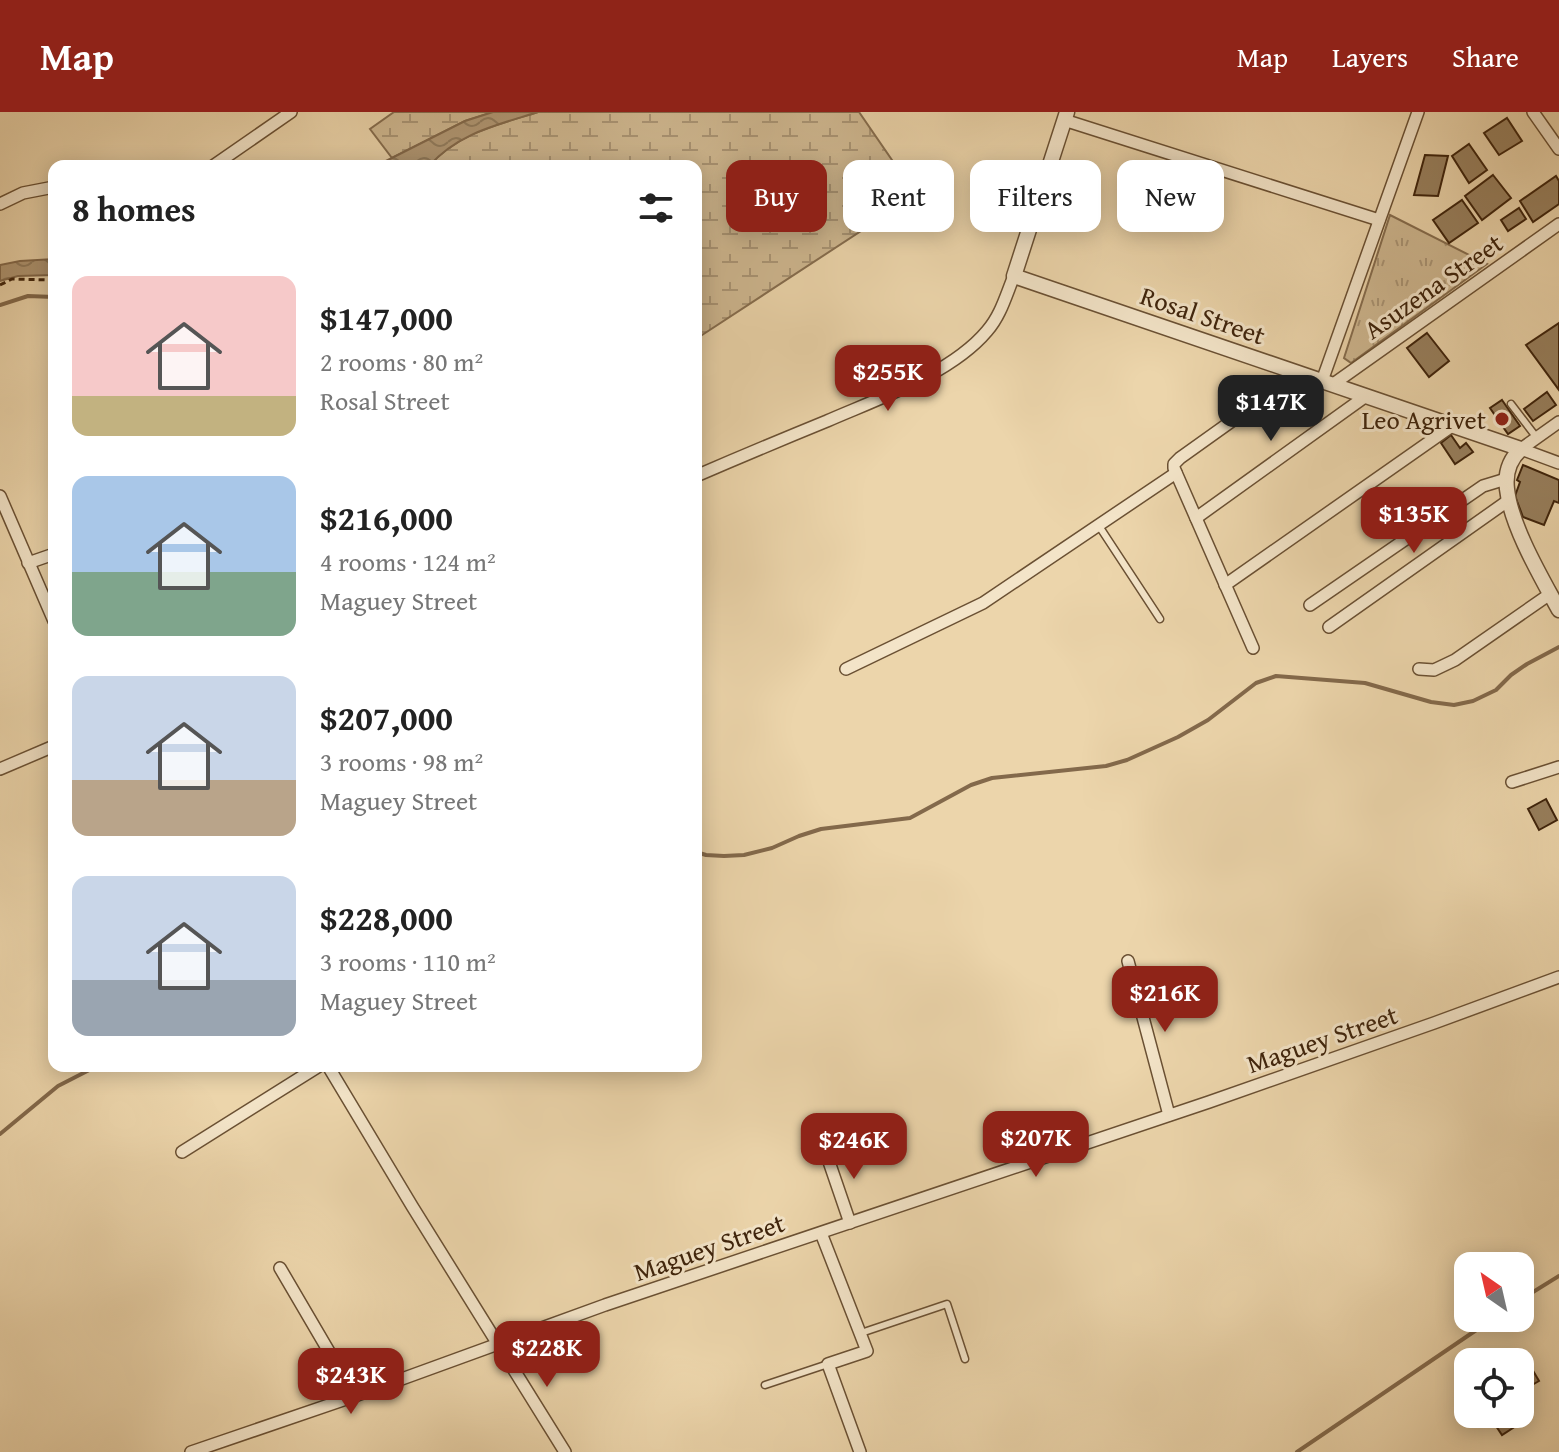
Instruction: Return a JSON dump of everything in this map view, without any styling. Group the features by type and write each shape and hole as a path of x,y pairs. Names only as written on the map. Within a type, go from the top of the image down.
{"street":[{"path":"222,160 291,112"},
{"path":"1327,383 1379,220 1418,112"},
{"path":"1533,112 1559,149"},
{"path":"702,473 896,391 947,364 986,333 996,320 1014,276 1066,116 1379,220"},
{"path":"0,204 23,193 48,188"},
{"name":"Asuzena Street","path":"1327,383 1559,224"},
{"name":"Rosal Street","path":"1014,276 1559,463"},
{"path":"1253,648 1174,464 1299,373"},
{"path":"1196,518 1366,396"},
{"path":"1559,422 1521,449 1511,461 1506,479 1509,500 1526,545 1559,610"},
{"path":"1225,585 1452,426"},
{"path":"846,669 983,603 1176,473"},
{"path":"1310,605 1483,486 1506,479"},
{"path":"0,496 48,608"},
{"path":"1329,627 1509,500"},
{"path":"0,531 10,521"},
{"path":"28,563 48,556"},
{"path":"1419,669 1434,670 1455,660 1550,594"},
{"path":"0,769 48,749"},
{"path":"1512,782 1559,767"},
{"path":"1128,961 1169,1115"},
{"name":"Maguey Street","path":"191,1452 605,1305 1169,1115 1559,977"},
{"path":"182,1152 309,1072"},
{"path":"332,1072 565,1452"},
{"path":"825,1150 850,1223"},
{"path":"821,1233 867,1351 828,1364 860,1452"},
{"path":"280,1268 355,1396"}],"lane":[{"path":"1511,404 1537,438"},
{"path":"1099,526 1160,619"},
{"path":"860,1333 947,1304 965,1359"},
{"path":"765,1385 828,1364"}],"path":[{"path":"0,285 12,279 48,280"}],"green space":[{"path":"394,112 493,112 465,121 392,158 370,129"},
{"path":"538,112 859,112 892,160 843,160 843,232 859,232 702,335 702,160 435,160 465,138"},
{"path":"1390,215 1487,264 1351,363 1344,358"}],"water":[{"path":"493,112 538,112 465,138 435,160 388,160 465,121"},
{"path":"48,259 48,275 18,276 0,281 0,265"}],"building":[{"path":"1507,118 1522,141 1499,155 1484,133"},
{"path":"1469,144 1487,170 1469,183 1452,156"},
{"path":"1425,155 1448,156 1438,196 1414,195"},
{"path":"1493,175 1511,198 1482,220 1465,196"},
{"path":"1556,176 1559,181 1559,204 1533,222 1520,201"},
{"path":"1462,200 1478,223 1449,243 1433,220"},
{"path":"1519,208 1526,219 1508,231 1501,220"},
{"path":"1559,323 1559,390 1526,345"},
{"path":"1427,333 1449,361 1429,377 1407,348"},
{"path":"1547,392 1556,405 1533,421 1524,409"},
{"path":"1502,400 1520,426 1508,434 1490,408"},
{"path":"1451,435 1460,448 1466,443 1473,452 1455,464 1441,443"},
{"path":"1523,465 1559,480 1559,503 1554,501 1544,525 1523,517 1515,496"},
{"path":"1546,799 1557,820 1539,830 1528,809"},
{"path":"1497,1428 1513,1428 1502,1435"}],"waterway":[{"path":"0,305 28,296 48,297"},
{"path":"702,854 744,855 821,829 910,818 971,785 992,778 1106,766 1127,760 1178,737 1208,720 1256,683 1276,676 1365,683 1431,702 1454,705 1473,701 1496,690 1527,664 1559,647"},
{"path":"0,1134 58,1086 85,1072"},
{"path":"1534,1291 1559,1276"},
{"path":"1297,1452 1473,1332"}],"place":[{"name":"Leo Agrivet","path":"1502,419"}]}
